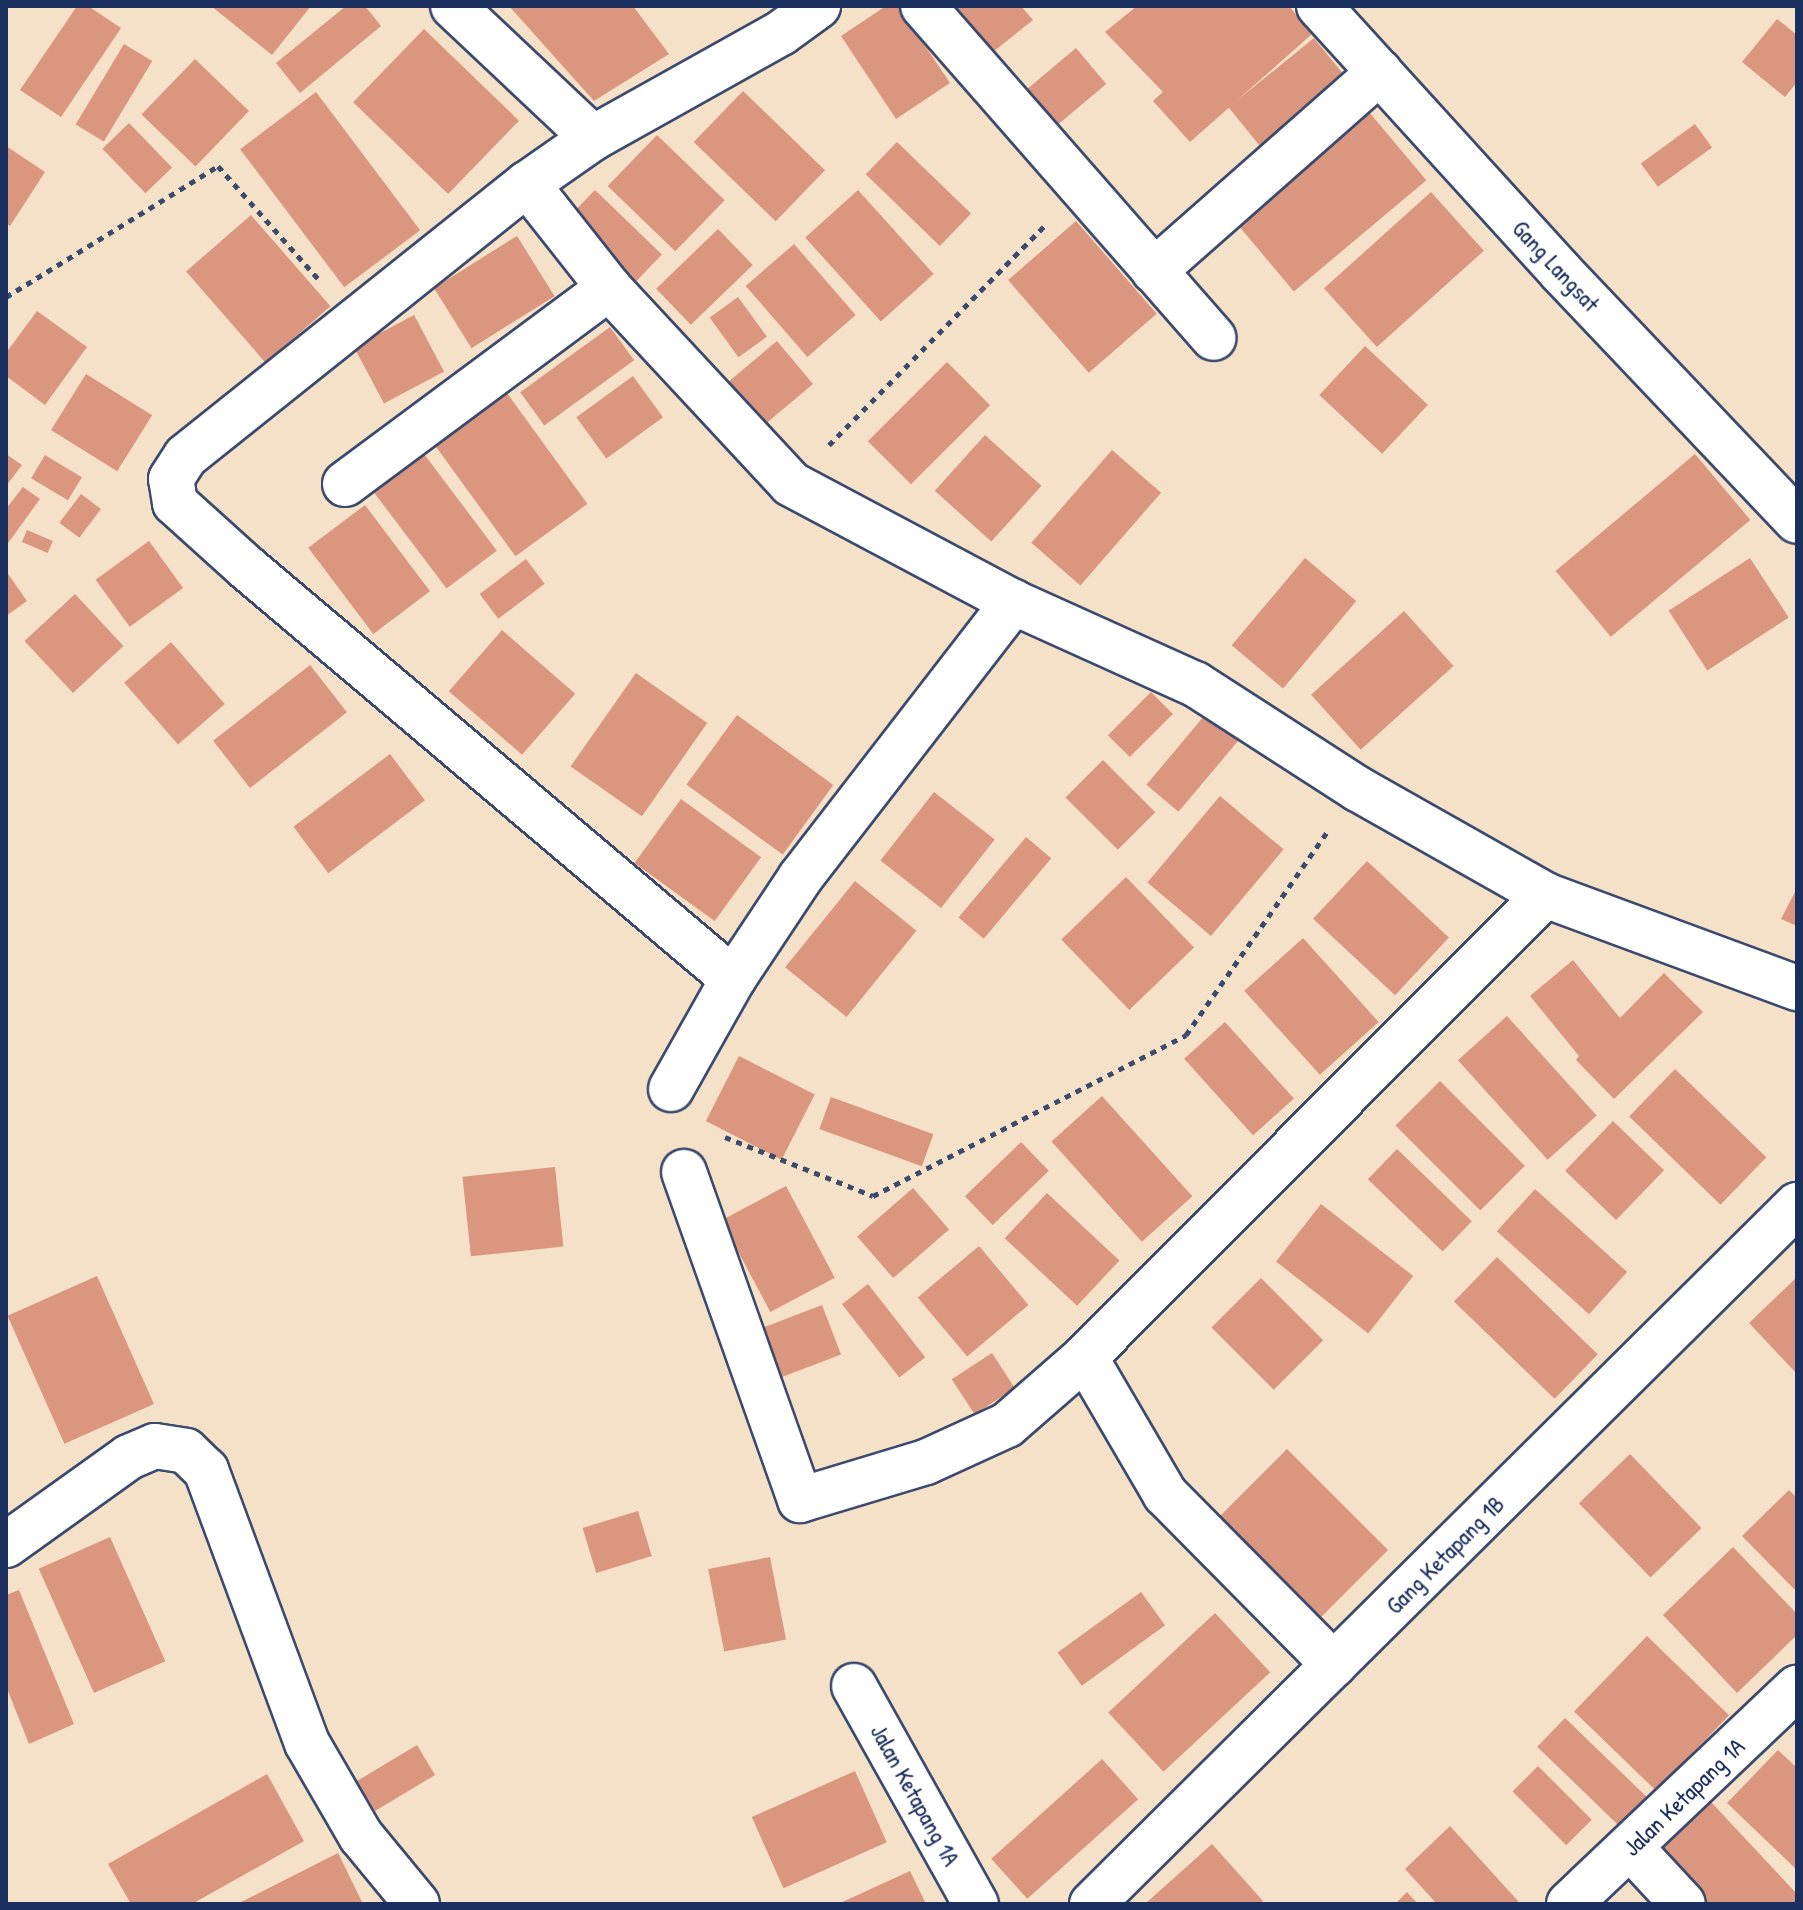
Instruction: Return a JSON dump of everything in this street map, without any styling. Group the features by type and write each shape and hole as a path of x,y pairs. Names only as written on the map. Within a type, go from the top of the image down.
{"street":[{"path":"453,6 593,138"},
{"path":"733,979 247,568 175,503 171,479 186,456 527,184 593,138 781,33 818,6"},
{"path":"923,6 1080,189 1214,338"},
{"name":"Gang Langsat","path":"1319,6 1561,272 1797,521"},
{"path":"1154,271 1380,72"},
{"path":"527,184 609,288 791,484 1013,602 1195,684 1358,789 1545,895 1797,988"},
{"path":"345,484 609,288"},
{"path":"671,1089 733,979 800,878 1013,602"},
{"path":"684,1172 800,1500 926,1462 1007,1425 1085,1357 1545,895"},
{"name":"Gang Ketapang 1B","path":"1092,1904 1797,1205"},
{"path":"1085,1357 1165,1494 1334,1665"},
{"path":"6,1545 129,1457 155,1446 186,1451 206,1470 307,1743 361,1836 417,1904"},
{"name":"Jalan Ketapang 1A","path":"854,1686 976,1904"},
{"name":"Jalan Ketapang 1A","path":"1569,1904 1797,1688"},
{"path":"1631,1848 1683,1904"}],"path":[{"path":"6,297 218,166 356,321"},
{"path":"791,484 1080,189"},
{"path":"671,1089 687,1122 873,1196 1186,1035 1358,789"}],"building":[{"path":"77,6 88,6 121,28 61,117 20,90"},
{"path":"211,6 311,6 272,55"},
{"path":"346,6 365,6 381,26 300,93 276,63"},
{"path":"509,6 633,6 669,54 594,101"},
{"path":"886,6 898,6 950,83 896,119 841,36"},
{"path":"931,6 1021,6 1033,20 978,64"},
{"path":"1137,6 1289,6 1312,34 1190,142 1153,101 1163,92 1105,32"},
{"path":"1777,19 1797,35 1797,82 1785,97 1742,62"},
{"path":"424,29 519,121 448,194 353,102"},
{"path":"1314,38 1354,87 1268,156 1229,107"},
{"path":"124,44 152,61 104,142 76,125"},
{"path":"1076,48 1106,84 1050,131 1020,95"},
{"path":"195,59 249,111 195,166 142,114"},
{"path":"743,91 825,170 776,221 694,142"},
{"path":"316,92 420,230 344,287 240,149"},
{"path":"1364,106 1426,180 1294,292 1231,217"},
{"path":"129,123 172,168 145,193 102,149"},
{"path":"1695,124 1712,147 1658,187 1641,163"},
{"path":"657,135 725,200 675,251 608,186"},
{"path":"897,142 971,214 940,246 866,174"},
{"path":"6,146 45,172 10,226 6,223"},
{"path":"595,190 662,255 636,282 569,217"},
{"path":"858,190 934,274 881,321 805,238"},
{"path":"1431,192 1484,251 1377,347 1324,288"},
{"path":"251,215 330,306 265,363 186,271"},
{"path":"1076,221 1157,314 1089,373 1008,280"},
{"path":"718,229 753,265 691,325 656,289"},
{"path":"517,236 555,296 472,348 434,288"},
{"path":"794,244 856,315 807,357 746,286"},
{"path":"738,297 767,337 738,357 710,318"},
{"path":"37,311 87,347 45,405 6,376 6,353"},
{"path":"414,315 444,372 384,403 354,347"},
{"path":"610,327 634,360 544,425 520,392"},
{"path":"777,341 813,384 761,428 725,385"},
{"path":"1365,346 1428,405 1382,454 1319,395"},
{"path":"947,362 990,405 911,484 868,441"},
{"path":"86,374 152,415 117,471 51,430"},
{"path":"633,376 663,417 606,458 576,417"},
{"path":"504,389 587,504 515,556 432,441"},
{"path":"985,435 1041,486 991,542 935,491"},
{"path":"1112,450 1161,493 1080,585 1031,543"},
{"path":"6,454 22,465 6,486"},
{"path":"424,454 497,551 447,589 374,492"},
{"path":"1695,454 1750,520 1611,637 1556,571"},
{"path":"45,455 82,477 68,500 31,478"},
{"path":"23,487 40,499 6,546 6,509"},
{"path":"81,494 101,509 79,538 59,523"},
{"path":"365,505 430,591 373,634 308,548"},
{"path":"27,530 53,541 48,553 22,542"},
{"path":"149,541 183,588 130,627 96,580"},
{"path":"1305,558 1356,601 1283,688 1232,645"},
{"path":"1750,558 1789,618 1707,670 1669,611"},
{"path":"526,559 545,584 498,619 480,594"},
{"path":"6,571 27,601 6,616"},
{"path":"75,594 123,646 73,693 25,641"},
{"path":"1404,611 1454,666 1361,750 1311,695"},
{"path":"502,630 575,694 522,755 449,691"},
{"path":"171,642 225,704 178,745 124,683"},
{"path":"310,665 347,712 250,788 213,741"},
{"path":"636,673 707,723 642,816 571,766"},
{"path":"1151,692 1173,714 1130,757 1108,735"},
{"path":"1210,709 1242,736 1179,812 1146,785"},
{"path":"737,715 833,785 783,855 686,785"},
{"path":"390,754 425,800 328,873 293,827"},
{"path":"1103,760 1155,812 1118,850 1066,797"},
{"path":"934,792 995,839 941,908 880,861"},
{"path":"1220,796 1284,849 1211,936 1147,883"},
{"path":"681,799 761,857 715,921 635,863"},
{"path":"1026,837 1051,858 984,939 959,917"},
{"path":"1367,861 1449,937 1395,995 1313,919"},
{"path":"1126,877 1194,947 1129,1010 1061,940"},
{"path":"855,881 916,931 847,1017 785,967"},
{"path":"1797,888 1797,926 1781,919"},
{"path":"1303,938 1379,1022 1320,1075 1244,991"},
{"path":"1573,960 1620,1018 1664,973 1703,1012 1614,1099 1576,1060 1579,1056 1530,996"},
{"path":"1507,1016 1597,1116 1548,1160 1458,1060"},
{"path":"1225,1022 1294,1099 1253,1135 1184,1059"},
{"path":"739,1056 815,1095 782,1160 706,1121"},
{"path":"1675,1069 1766,1157 1721,1205 1629,1116"},
{"path":"1440,1081 1525,1166 1480,1210 1395,1126"},
{"path":"1102,1096 1192,1196 1142,1242 1051,1142"},
{"path":"831,1097 933,1134 922,1166 819,1129"},
{"path":"1613,1121 1664,1170 1616,1220 1565,1171"},
{"path":"1021,1142 1049,1171 993,1225 965,1196"},
{"path":"1397,1149 1472,1221 1443,1251 1368,1179"},
{"path":"555,1167 563,1247 471,1256 463,1177"},
{"path":"786,1186 835,1278 770,1312 722,1220"},
{"path":"913,1188 949,1230 893,1278 857,1237"},
{"path":"1535,1189 1627,1272 1589,1314 1497,1231"},
{"path":"1047,1193 1119,1261 1077,1306 1005,1238"},
{"path":"1321,1204 1413,1276 1368,1334 1276,1262"},
{"path":"979,1246 1028,1305 967,1356 918,1297"},
{"path":"1497,1257 1598,1354 1555,1399 1454,1302"},
{"path":"97,1276 154,1404 64,1444 7,1316"},
{"path":"1797,1277 1797,1374 1749,1323"},
{"path":"1261,1278 1323,1340 1274,1390 1212,1327"},
{"path":"868,1284 925,1357 899,1378 842,1304"},
{"path":"822,1305 841,1354 764,1384 745,1334"},
{"path":"992,1353 1015,1388 975,1414 952,1379"},
{"path":"1287,1449 1388,1550 1317,1622 1216,1520"},
{"path":"1630,1454 1702,1528 1650,1577 1579,1503"},
{"path":"1789,1490 1797,1498 1797,1592 1742,1536"},
{"path":"638,1511 652,1556 596,1573 583,1528"},
{"path":"110,1537 165,1661 94,1693 39,1569"},
{"path":"1733,1547 1797,1614 1797,1635 1737,1693 1663,1615"},
{"path":"770,1557 786,1639 724,1651 708,1569"},
{"path":"19,1590 74,1724 29,1744 6,1686 6,1595"},
{"path":"1141,1592 1165,1625 1082,1686 1058,1653"},
{"path":"1215,1613 1270,1672 1163,1772 1108,1713"},
{"path":"1647,1636 1729,1715 1656,1791 1574,1712"},
{"path":"1565,1718 1651,1801 1623,1829 1537,1747"},
{"path":"417,1745 435,1775 375,1811 357,1781"},
{"path":"1778,1750 1797,1768 1797,1870 1727,1803"},
{"path":"1102,1759 1138,1799 1027,1899 991,1859"},
{"path":"1538,1766 1592,1820 1566,1845 1513,1791"},
{"path":"855,1771 887,1842 783,1888 752,1817"},
{"path":"267,1774 304,1841 192,1904 131,1904 108,1864"},
{"path":"1711,1802 1797,1894 1797,1904 1699,1904 1654,1856"},
{"path":"1450,1826 1518,1901 1515,1904 1437,1904 1405,1869"},
{"path":"1212,1844 1263,1901 1260,1904 1145,1904"},
{"path":"338,1853 363,1904 237,1904"},
{"path":"910,1871 926,1904 838,1904"},
{"path":"1407,1892 1418,1904 1395,1904"}]}
